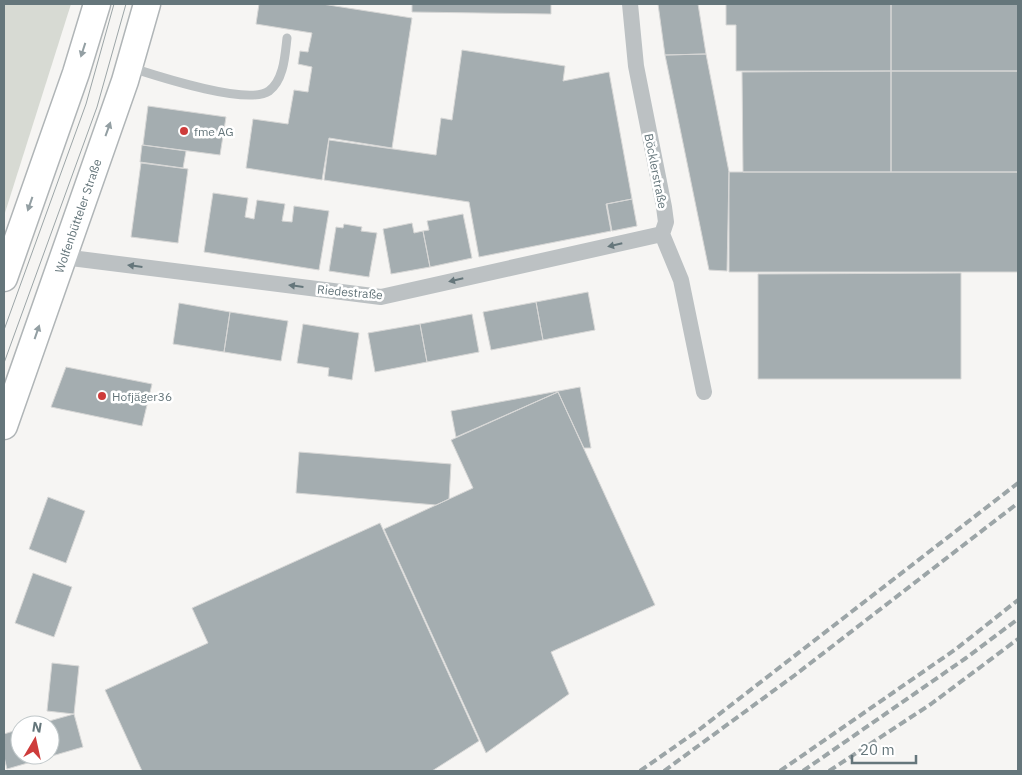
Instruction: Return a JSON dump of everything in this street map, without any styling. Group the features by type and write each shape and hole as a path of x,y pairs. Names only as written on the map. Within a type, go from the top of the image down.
{"main road":[{"path":"4,278 76,73 98,4"},
{"name":"Wolfenbütteler Straße","path":"4,426 129,67 147,4"}],"street":[{"name":"Böcklerstraße","path":"630,4 636,66 664,207 666,222 662,234 681,280 704,392"},
{"name":"Riedestraße","path":"63,257 381,297 662,234"}],"lane":[{"path":"129,67 227,93 250,95 268,92 276,84 284,62 287,38"}],"shaded area":[{"path":"4,4 71,4 4,216"}],"building":[{"path":"259,4 322,4 412,18 392,148 329,138 322,180 246,168 253,119 288,124 294,90 308,92 312,67 298,64 300,51 308,52 312,33 256,24"},
{"path":"412,4 551,4 551,14 412,12"},
{"path":"658,4 698,4 706,54 665,55"},
{"path":"726,4 891,4 891,71 736,71 736,25 726,25"},
{"path":"891,4 1018,4 1018,71 891,71"},
{"path":"462,50 565,66 563,81 609,72 632,199 606,204 611,231 479,257 469,202 324,180 329,140 436,155 441,118 452,120"},
{"path":"706,54 729,172 727,271 709,270 665,55"},
{"path":"891,71 891,172 743,172 742,72"},
{"path":"891,71 1018,71 1018,172 891,172"},
{"name":"fme AG","path":"148,106 226,117 220,155 143,145"},
{"path":"142,145 186,151 183,168 140,162"},
{"path":"141,163 188,169 178,243 131,237"},
{"path":"729,172 1018,172 1018,272 729,272"},
{"path":"213,193 248,198 245,217 254,219 257,200 285,204 282,221 292,222 294,206 329,211 319,270 204,252"},
{"path":"632,199 637,226 612,231 607,204"},
{"path":"463,214 472,258 430,267 423,231 429,230 427,221"},
{"path":"412,223 414,233 423,231 430,267 391,274 383,229"},
{"path":"344,224 362,227 361,231 377,233 369,277 329,271 336,227 343,228"},
{"path":"961,273 961,379 758,379 758,274"},
{"path":"588,292 595,330 543,340 536,302"},
{"path":"536,302 543,340 491,350 483,312"},
{"path":"179,303 230,312 224,352 173,344"},
{"path":"230,312 288,321 281,361 224,352"},
{"path":"472,314 479,352 427,362 420,324"},
{"path":"303,324 359,333 352,380 328,376 329,368 297,363"},
{"path":"420,324 427,362 375,372 368,333"},
{"name":"Hofjäger36","path":"66,367 152,384 142,426 51,407"},
{"path":"580,387 591,448 584,448 558,392 456,437 451,411"},
{"path":"558,392 655,605 551,652 569,694 486,753 384,529 473,488 451,440"},
{"path":"299,452 451,464 449,499 436,505 296,493"},
{"path":"48,497 85,511 66,563 29,549"},
{"path":"380,523 479,741 432,771 142,771 105,690 208,643 192,608"},
{"path":"33,573 72,587 54,637 15,623"},
{"path":"52,663 79,666 74,714 47,711"},
{"path":"74,714 83,747 60,754 60,718"},
{"path":"10,732 10,765 21,765 7,769 4,757 4,734"}],"tram line":[{"path":"4,330 86,104 114,4"},
{"path":"4,363 97,107 126,4"}],"railway":[{"path":"640,771 700,729 1018,483"},
{"path":"664,771 795,675 1018,503"},
{"path":"780,771 956,649 1018,600"},
{"path":"803,771 966,658 1018,619"},
{"path":"829,771 931,704 1018,639"}],"place":[{"name":"fme AG","path":"184,131"},
{"name":"Hofjäger36","path":"102,396"}]}
